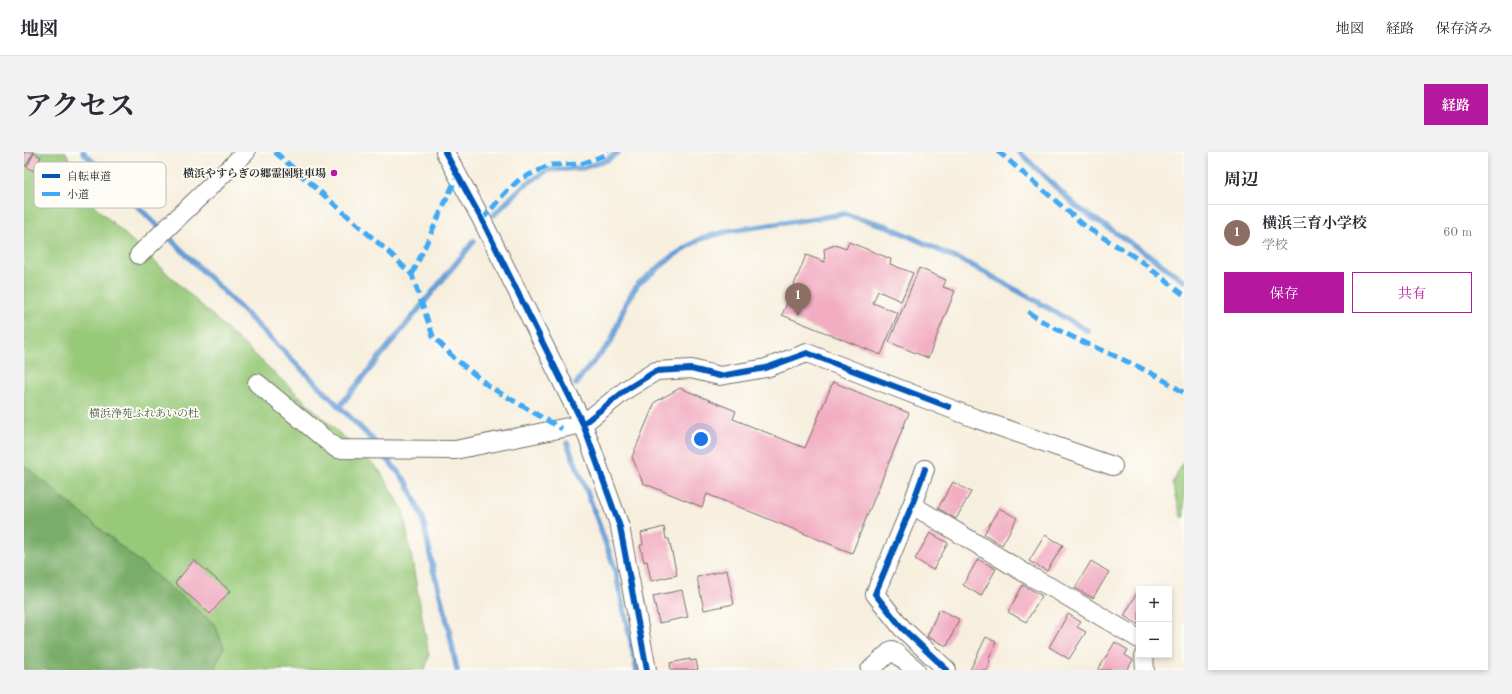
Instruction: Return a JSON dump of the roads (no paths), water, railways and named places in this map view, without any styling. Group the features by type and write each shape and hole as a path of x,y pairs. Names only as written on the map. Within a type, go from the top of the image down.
{"street":[{"path":"139,255 246,152"},
{"path":"445,152 482,220 583,424 620,527 647,670"},
{"path":"257,383 337,449 455,450 583,424 627,389 656,371 691,369 720,376 766,368 807,353 977,419 1114,466"},
{"path":"925,469 912,505 875,594 902,628 947,670"},
{"path":"912,505 1035,579 1136,637"},
{"path":"870,670 892,650 916,670"},
{"path":"1144,658 1145,670"}],"waterway":[{"path":"83,152 93,162"},
{"path":"494,215 523,186 548,170 583,168 607,160 618,152"},
{"path":"1019,152 1077,207 1150,256 1184,281"},
{"path":"139,208 377,445"},
{"path":"576,384 611,342 626,302 638,284 673,256 700,239 729,231 844,214 887,226 975,267 1088,331"},
{"path":"339,407 474,241"},
{"path":"567,443 588,494 615,569 637,670"},
{"path":"383,454 407,483 423,518 433,569 448,625 457,670"}],"place":[{"name":"横浜やすらぎの郷霊園駐車場","path":"334,173"},
{"name":"横浜三育小学校","path":"798,316"}],"park label":[{"name":"横浜浄苑ふれあいの杜","path":"144,413"}]}
